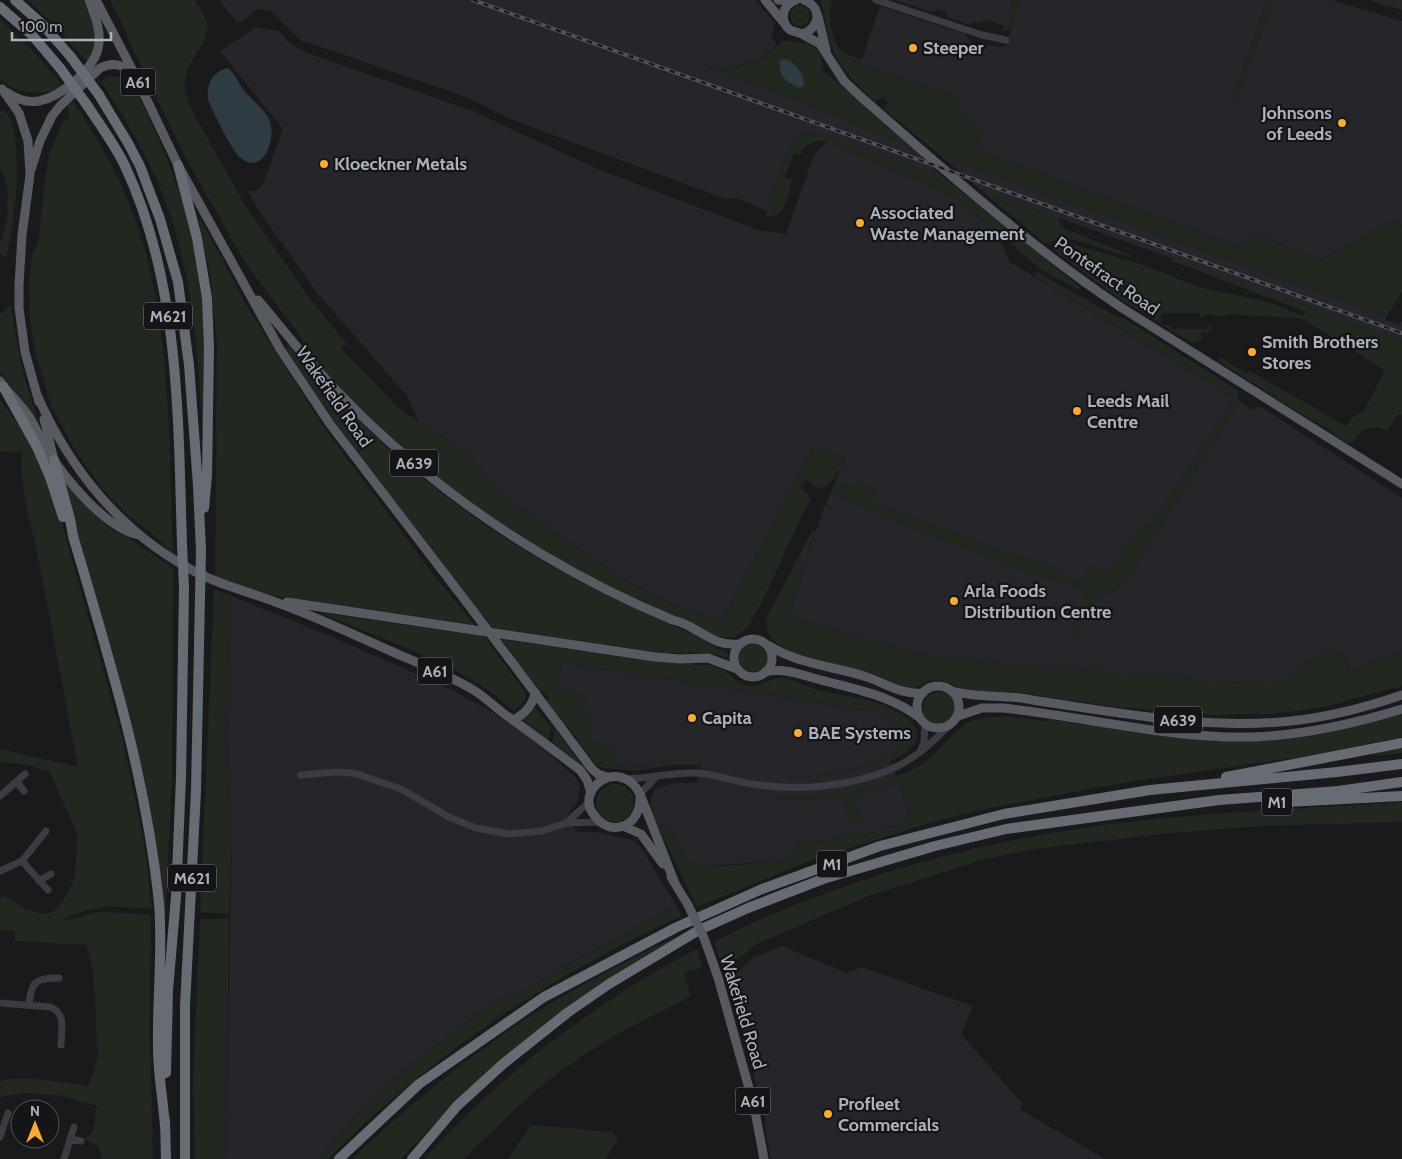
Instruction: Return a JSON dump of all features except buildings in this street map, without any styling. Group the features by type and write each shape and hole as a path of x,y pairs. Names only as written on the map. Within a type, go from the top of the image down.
{"highway":[{"name":"M621","path":"15,0 43,25 71,57 99,94 140,166 160,219 178,282 189,365 200,550 196,791 185,1006 185,1159"},
{"name":"M621","path":"0,7 32,34 60,68 113,144 125,166 146,222 167,307 174,366 184,588 182,739 176,896 168,990 166,1159"},
{"name":"M621","path":"178,165 197,238 207,298 209,347 207,476 200,550"},
{"path":"2,384 40,455 73,536"},
{"name":"M621","path":"54,460 73,536 134,750 153,853 159,906 158,1049 165,1126"},
{"path":"1150,790 1284,767 1402,743"},
{"name":"M1","path":"339,1159 419,1084 544,997 676,927 762,889 880,846 1004,814 1150,790 1402,764"},
{"name":"M1","path":"412,1159 458,1106 502,1064 567,1012 609,984 699,930 823,878 935,846 1006,829 1151,808 1219,800 1338,791 1402,782"},
{"name":"M1","path":"1151,808 1402,796"}],"main road":[{"name":"A61","path":"1,88 22,100 37,101 57,94 82,75 93,60 98,49 99,39 96,18 89,0"},
{"name":"Wakefield Road","path":"96,0 135,75 178,165 280,349 330,424 592,769 598,774 607,777 618,776 628,780 636,787 674,881"},
{"path":"764,0 785,25"},
{"path":"778,0 794,1"},
{"path":"802,34 816,24 815,7 804,0"},
{"path":"785,25 783,15 788,5 794,1"},
{"name":"Pontefract Road","path":"815,7 827,52"},
{"name":"Pontefract Road","path":"785,25 793,32 816,40 827,52 844,81 980,201 1040,250 1122,308 1402,484"},
{"name":"A61","path":"135,75 124,67 114,64 100,68 60,106 52,116 40,140 30,175 22,235 19,285 20,324 25,352 38,397 62,446 86,481 112,511 142,536 190,570 230,588 265,598 308,614 430,668 475,691 580,770 587,780 592,813 600,822"},
{"name":"A61","path":"1,88 19,114 25,131 30,175"},
{"name":"A639","path":"247,287 311,363 368,421 420,469 491,522 563,566 618,596 686,625 721,644 739,644"},
{"path":"2,384 17,399 29,416 54,460 101,514 116,527 128,533 142,536"},
{"path":"38,397 54,460"},
{"path":"265,598 655,657 680,659 708,658 737,669 747,676 760,676 769,668 772,656 768,645"},
{"path":"737,669 733,656 739,644 750,638 756,638 792,658 867,677 907,694 923,693"},
{"path":"765,672 776,670 790,671 866,691 906,707 922,721 931,728 939,729 950,725 960,711 958,700 952,691 940,686 934,686 923,693 918,701 917,710 922,721"},
{"name":"A639","path":"952,691 973,696 1010,697 1186,721 1244,723 1291,721 1324,715 1402,695"},
{"path":"514,720 528,709 533,702 535,694"},
{"name":"A639","path":"958,716 982,708 1004,708 1142,729 1197,735 1253,737 1325,730 1402,709"},
{"path":"590,797 595,786 607,777"},
{"path":"623,826 631,822 637,814 640,806 640,795"},
{"name":"Wakefield Road","path":"600,822 613,827 623,826 641,834 674,881 688,905 704,938 719,981 754,1106 764,1159"}],"street":[{"path":"876,0 982,35 1006,40"},
{"path":"920,753 924,742 922,721"},
{"path":"628,780 655,778 677,773 697,773 766,786 790,788 816,787 862,779 899,765 920,753 950,725"},
{"path":"301,774 354,773 402,789 449,816 476,828 509,834 542,831 566,823 600,822"},
{"path":"0,796 25,774"},
{"path":"640,795 655,778"},
{"path":"17,782 24,791"},
{"path":"566,823 590,797"},
{"path":"0,871 22,861 46,831"},
{"path":"22,861 48,890"},
{"path":"39,881 52,874"},
{"path":"29,1005 30,994 39,979 59,978"},
{"path":"0,1003 50,1006 56,1009 60,1012 62,1018 61,1045"},
{"path":"0,1137 8,1113"},
{"path":"64,1159 74,1127"},
{"path":"70,1139 81,1140"}],"shaded area":[{"path":"28,0 88,0 98,39 89,64 51,22"},
{"path":"110,0 194,0 203,13 207,24 207,33 204,42 188,69 185,81 185,91 190,107 245,205 310,299 347,344 341,349 402,411 462,449 509,500 625,580 681,609 722,621 814,446 845,459 835,476 824,487 817,487 806,480 800,488 808,494 810,501 749,626 733,637 718,637 612,589 571,568 517,535 451,488 360,408 305,349 308,347 306,344 246,264 187,160"},
{"path":"219,0 755,0 774,22 773,33 770,37 777,45 758,61 728,67 704,65 808,104 912,147 942,176 826,135 789,150 766,211 739,199 723,198 515,121 469,98 302,41 272,11 258,9 242,21 237,22"},
{"path":"820,0 832,0 830,20 835,41 843,52 862,59 860,65 959,97 956,109 970,114 968,122 983,127 977,150 1245,249 1250,232 1320,260 1392,221 1402,225 1402,292 1387,316 942,157 883,108 889,103 883,97 875,101 847,73 832,48"},
{"path":"896,0 1013,0 1009,14 1012,15 1008,27 988,20 978,23 972,21 971,25 949,18 946,12 938,9 932,12"},
{"path":"1013,0 1019,0 1011,29 1002,31 1004,25 1008,27 1012,15 1009,14"},
{"path":"1019,0 1267,0 1232,101 1236,102 1273,0 1331,0 1402,21 1402,225 1392,221 1320,260 1251,232 1245,249 977,150 968,122 955,109 959,97 860,65 880,6 965,34 971,42 971,52 980,56 984,47 988,45 1006,47"},
{"path":"1267,0 1273,0 1236,103 1232,101"},
{"path":"1369,0 1402,0 1402,10"},
{"path":"796,6 804,6 810,12 810,20 804,26 796,26 790,20 790,12"},
{"path":"0,19 33,51 64,87 39,93 22,91 0,79"},
{"path":"256,27 279,31 289,43 307,53 473,111 595,168 758,230 786,234 813,157 827,141 942,191 995,230 1010,262 1234,398 1155,519 1110,594 1128,577 1239,402 1253,410 1258,406 1263,408 1402,498 1402,651 1350,671 1344,656 1329,644 1287,679 1241,683 1085,669 1066,663 1064,670 921,654 788,617 822,513 845,459 814,446 722,621 681,609 625,580 509,500 462,449 419,422 407,396 318,294 259,211 245,187 250,191 255,191 263,184 283,129 220,51"},
{"path":"781,42 807,44 817,49 822,61 823,70 912,147 808,104 702,64 731,66 746,64 763,57"},
{"path":"783,59 794,64 800,72 804,84 800,88 787,81 782,75 780,61"},
{"path":"228,68 241,87 266,114 270,122 270,145 262,159 256,162 250,163 238,155 223,131 208,100 209,84 214,75"},
{"path":"109,76 129,78 168,161 187,218 194,248 203,308 205,362 203,452 194,322 182,257 157,180 135,136 101,81"},
{"path":"73,101 90,127 126,196 145,251 155,293 166,381 173,556 160,540 128,515 103,490 75,450 51,406 35,351 30,321 29,280 32,256 39,238 49,153 63,121 69,119 67,105"},
{"path":"4,110 11,122 17,159 15,204 6,258 0,253 0,243 7,220 8,196 6,180 0,166 0,111"},
{"path":"796,131 826,135 942,176 1080,287 1078,290 1039,268 995,230 942,191 827,141 818,141 811,144 800,155 794,153 785,178 792,180 785,204 778,214 767,216 766,211"},
{"path":"942,157 1387,316 1385,320 1397,324 1402,322 1402,340 1386,342 1382,333 981,190"},
{"path":"981,190 1059,218 1060,224 1065,229 1133,256 1122,255 1068,239 1046,244"},
{"path":"201,220 249,310 325,429 433,574 476,627 277,596 250,590 215,578 217,346 211,279 199,222"},
{"path":"1061,243 1072,244 1140,264 1199,287 1268,302 1303,316 1306,312 1172,261 1174,258 1402,340 1402,415 1398,414 1388,430 1368,428 1360,433 1353,442 1347,443 1335,435 1335,433 1217,360 1220,357 1248,374 1250,371 1346,426 1353,417 1364,411 1385,370 1302,319 1230,314 1220,317 1209,314 1200,318 1200,313 1162,313 1160,322 1164,325 1171,325 1171,329 1208,329 1209,324 1213,325 1207,334 1203,332 1201,335 1204,338 1198,342 1190,342 1111,293 1051,248"},
{"path":"1036,272 1116,316 1122,317 1238,391 1239,402 1128,577 1110,594 1105,592 1074,639 1072,635 1085,590 1002,565 989,557 925,534 837,496 837,492 842,484 852,486 860,481 878,491 872,501 1010,553 1054,566 1079,582 1090,565 1107,575 1129,538 1155,519 1233,398 1034,276"},
{"path":"9,306 12,307 19,354 40,428 0,372 0,314"},
{"path":"290,344 338,398 389,449 420,476 484,524 553,567 589,586 728,652 727,658 700,653 652,653 494,630 478,609 476,610 342,432 285,348"},
{"path":"0,400 24,432 40,446 122,737 144,842 152,909 108,906 83,911 66,917 65,921 93,913 107,912 151,915 150,1033 153,1159 101,1159 97,1145 84,1139 93,1131 97,1106 62,1096 25,1093 0,1097 0,1081 9,1079 44,1080 88,1086 98,1056 93,970 86,945 15,941 15,931 0,930 0,898 5,896 27,910 45,914 53,912 63,901 75,878 77,834 50,772 29,765 0,762 0,749 78,767 36,546 25,499 22,476 22,451 0,452"},
{"path":"65,483 71,485 76,494 95,515 112,530 124,535 173,568 172,782 165,921 152,824 141,766 84,562"},
{"path":"812,531 816,531 788,617 921,654 1064,670 1066,663 1085,669 1241,683 1287,679 1329,643 1344,656 1350,671 1402,651 1402,686 1320,708 1270,714 1216,715 1117,707 1015,692 965,691 948,682 938,680 928,681 908,689 872,673 824,662 789,651 776,642 768,631 767,617"},
{"path":"214,589 231,596 227,753 232,828 229,914 200,912"},
{"path":"231,596 330,636 446,687 489,710 522,732 548,752 577,779 580,785 577,803 567,815 577,832 594,832 630,839 639,845 677,906 565,966 517,996 504,998 492,1003 405,1069 370,1100 318,1159 226,1159 232,828 227,753"},
{"path":"321,613 484,636 525,692 525,700 514,711 490,691 451,668"},
{"path":"501,639 661,662 713,666 720,668 748,686 780,678 788,679 817,690 883,705 909,719 917,733 913,745 902,755 884,763 841,774 789,779 788,775 791,770 794,770 794,775 808,775 840,771 872,762 899,746 909,736 890,714 563,663 555,684 588,697 581,712 594,717 587,739 616,747 615,764 640,765 677,760 696,760 696,756 699,757 700,765 672,765 637,771 604,768 596,765 568,727 562,723 546,703 549,697 542,692 539,693 513,659 515,658"},
{"path":"753,644 763,648 767,658 763,668 753,672 743,668 739,658 743,648"},
{"path":"563,663 890,714 909,736 901,746 888,754 909,812 907,818 901,824 861,836 848,832 843,838 794,843 794,854 782,860 724,865 695,864 684,858 672,829 656,823 650,801 655,789 676,783 697,783 701,761 677,760 640,765 615,764 587,740 581,713 555,684"},
{"path":"939,692 950,697 955,708 950,719 939,724 928,719 923,708 928,697"},
{"path":"533,706 551,727 549,740 522,719"},
{"path":"1402,712 1402,737 1313,755 1122,783 984,809 933,822 809,861 697,907 656,823 672,829 684,858 707,865 720,866 782,860 782,855 794,854 794,843 842,838 842,833 848,832 862,836 901,824 907,818 909,812 899,785 858,796 857,801 863,826 846,823 844,799 818,801 770,800 770,796 831,794 875,784 919,766 935,754 958,730 977,719 989,717 1013,717 1047,721 1048,719 1177,738 1250,740 1318,735"},
{"path":"555,729 582,765 581,767 553,743"},
{"path":"1402,747 1402,753 1375,756 1374,752"},
{"path":"615,784 628,790 634,803 628,816 615,822 602,816 596,803 602,790"},
{"path":"1402,802 1402,822 1260,826 1161,834 1027,850 982,860 866,897 755,945 724,971 714,942 774,914 888,872 969,850 1024,838 1138,821"},
{"path":"677,906 681,916 584,965 494,1021 409,1085 328,1159 318,1159 370,1100 405,1069 492,1003 504,998 517,996 565,966"},
{"path":"200,919 229,919 226,1159 195,1159 193,1079"},
{"path":"675,937 677,940 640,961 454,1103 401,1159 352,1159 436,1085 503,1035 581,986"},
{"path":"782,946 847,973 861,967 973,1006 961,1034 1022,1103 1021,1110 1105,1159 771,1159 764,1123 766,1123 753,1072 755,1070 738,1015 744,1003 730,996 725,977 741,969 753,958"},
{"path":"697,949 703,967 684,973 691,996 608,1040 576,1060 523,1102 464,1159 424,1159 485,1098 551,1042 622,992"},
{"path":"531,1125 613,1132 617,1139 606,1159 508,1159"}],"railway":[{"path":"473,0 1402,333"}],"place":[{"name":"Steeper","path":"913,48"},
{"name":"Johnsons of Leeds","path":"1342,123"},
{"name":"Kloeckner Metals","path":"324,164"},
{"name":"Associated Waste Management","path":"860,223"},
{"name":"Smith Brothers Stores","path":"1252,352"},
{"name":"Leeds Mail Centre","path":"1077,411"},
{"name":"Arla Foods Distribution Centre","path":"954,601"},
{"name":"Capita","path":"692,718"},
{"name":"BAE Systems","path":"798,733"},
{"name":"Profleet Commercials","path":"828,1114"}]}
